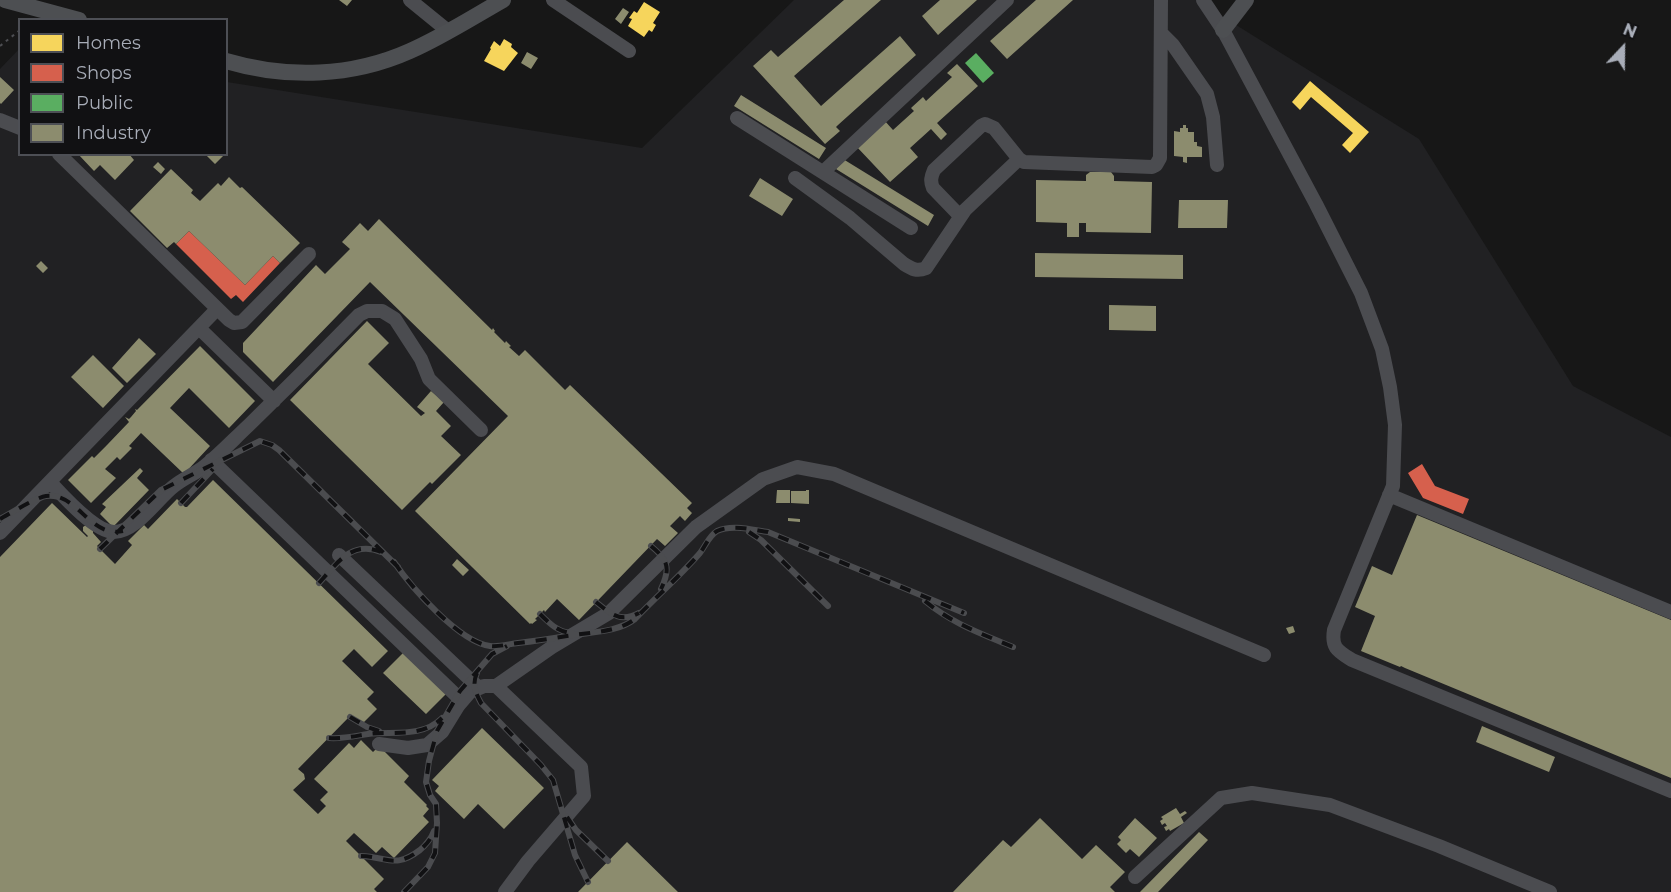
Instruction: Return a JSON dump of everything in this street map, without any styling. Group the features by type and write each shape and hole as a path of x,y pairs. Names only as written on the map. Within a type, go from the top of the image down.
{"main road":[{"path":"5,0 72,18"},
{"path":"228,61 260,69 308,73 335,72 368,66 410,51 503,0"},
{"path":"1223,30 1246,0"}],"street":[{"path":"410,0 448,31"},
{"path":"554,0 629,51"},
{"path":"823,172 1007,0"},
{"path":"960,216 933,188 932,176 934,170 981,126 986,124 994,128 1019,159 1027,163 1152,167 1156,165 1160,158 1161,0"},
{"path":"1203,0 1223,30 1316,204 1361,293 1382,348 1395,425 1393,486 1334,630 1332,640 1337,650 1352,660 1671,791"},
{"path":"1161,33 1173,45 1207,94 1213,117 1217,165"},
{"path":"737,118 911,228"},
{"path":"0,120 18,127"},
{"path":"61,156 234,323 242,322 309,254"},
{"path":"795,178 850,218 912,270 920,271 926,268 960,216 1019,159"},
{"path":"0,533 217,309"},
{"path":"50,482 99,527 108,532 125,530 134,525 176,485 212,460 298,378 359,315 366,311 382,311 395,319 421,358 434,385 481,430"},
{"path":"199,328 274,401"},
{"path":"212,460 462,701"},
{"path":"379,744 408,748 427,745 442,732 470,692 484,686 496,686 552,647 609,613 696,527 762,479 797,467 834,474 1264,655"},
{"path":"1389,495 1671,612"},
{"path":"339,555 479,688"},
{"path":"496,686 581,767 584,796 528,861 505,892"},
{"path":"1135,877 1221,798 1252,793 1330,805 1439,846 1550,892"}],"path":[{"path":"0,46 18,32"}],"shaded area":[{"path":"794,0 1196,0 1419,139 1573,386 1671,437 1671,892 0,892 0,69 18,50 18,156 228,156 228,82 642,148"}],"building: Homes":[{"path":"644,2 660,12 653,23 656,25 652,32 649,30 644,37 628,26 632,19 629,18 634,11 637,13"},
{"path":"504,39 512,44 511,47 518,53 504,71 484,61 494,41 500,46"},
{"path":"1310,81 1369,132 1350,153 1342,145 1353,133 1311,97 1300,110 1292,102"}],"building: Shops":[{"path":"189,231 245,285 273,256 280,263 243,302 236,295 231,299 176,244"},
{"path":"1422,464 1435,486 1469,499 1463,514 1423,498 1408,473"}],"building: Public":[{"path":"976,53 994,73 983,83 965,63"}],"building: Industry":[{"path":"339,0 352,0 347,6"},
{"path":"844,0 881,0 794,76 821,106 900,36 916,55 838,125 836,127 840,131 825,144 753,66 771,50 778,57"},
{"path":"940,0 977,0 938,35 922,16"},
{"path":"1036,0 1073,0 1007,59 990,41"},
{"path":"623,8 629,12 621,24 615,19"},
{"path":"527,52 538,58 531,69 521,63"},
{"path":"957,64 978,86 937,123 947,134 941,140 931,129 910,148 918,157 890,182 856,146 884,120 893,130 914,111 911,108 923,97 926,101 952,77 947,73"},
{"path":"0,77 14,90 1,104 0,103"},
{"path":"741,95 826,148 819,159 734,106"},
{"path":"1183,125 1186,125 1188,132 1194,132 1194,142 1197,142 1197,146 1202,147 1202,157 1187,157 1187,163 1183,162 1183,157 1174,156 1174,131 1180,132"},
{"path":"80,156 131,156 134,160 115,180 100,165 94,171"},
{"path":"207,156 223,156 215,164"},
{"path":"843,159 934,215 928,226 836,169"},
{"path":"158,162 165,169 161,174 153,167"},
{"path":"171,169 193,190 191,193 200,201 218,183 221,186 229,177 300,243 280,263 273,256 245,285 189,231 176,244 174,242 167,248 130,211"},
{"path":"1090,172 1111,172 1114,181 1152,182 1151,233 1086,232 1086,223 1079,223 1079,237 1067,237 1067,223 1036,222 1036,180 1086,181 1086,175"},
{"path":"760,178 793,199 782,216 749,196"},
{"path":"1179,200 1228,200 1227,228 1178,228"},
{"path":"379,219 492,330 493,328 505,343 506,341 511,346 509,347 519,356 525,350 565,390 570,385 692,503 687,508 692,513 685,521 680,516 670,526 678,533 665,546 657,539 579,620 557,599 535,619 537,620 530,624 415,511 508,416 370,282 273,382 243,352 243,343 316,265 325,274 350,249 342,242 360,223 368,231"},
{"path":"1035,253 1183,255 1183,279 1035,277"},
{"path":"41,261 48,268 43,273 36,266"},
{"path":"1109,305 1156,306 1156,331 1109,330"},
{"path":"367,321 389,343 368,364 421,416 425,413 417,407 431,391 444,402 436,411 451,426 441,436 461,455 402,510 290,400"},
{"path":"139,338 156,354 127,383 112,368"},
{"path":"200,346 255,401 229,428 189,388 170,408 210,446 184,474 141,433 129,446 132,448 120,460 117,457 105,469 116,478 91,503 68,480 92,456 94,458 129,422 125,417 129,419 136,411 135,409 137,410"},
{"path":"93,355 124,386 103,408 71,377"},
{"path":"140,468 143,471 137,478 149,490 113,527 100,514 106,507 102,504"},
{"path":"213,480 388,651 372,667 354,649 342,661 374,692 367,699 377,709 364,722 358,721 351,715 298,769 304,774 305,779 293,790 318,814 326,806 320,800 328,792 314,779 349,743 354,748 361,740 373,752 379,746 409,776 404,782 427,805 429,809 423,816 429,822 394,858 382,847 376,853 354,833 346,841 384,879 374,889 377,892 0,892 0,557 52,503 87,537 83,527 86,525 93,527 93,533 101,542 97,546 115,564 132,545 128,541 144,525 148,529 177,499 187,507"},
{"path":"777,490 790,490 790,503 776,503"},
{"path":"809,490 809,504 791,503 791,491"},
{"path":"1417,515 1671,620 1671,778 1361,651 1375,616 1355,607 1372,566 1392,575"},
{"path":"788,518 800,519 800,522 788,521"},
{"path":"457,559 469,570 463,576 452,565"},
{"path":"1293,626 1295,632 1289,634 1286,628"},
{"path":"404,652 446,694 426,714 383,673"},
{"path":"1482,726 1555,757 1549,772 1476,742"},
{"path":"482,728 544,788 504,829 478,804 464,819 435,791 439,786 432,780"},
{"path":"1176,808 1180,814 1185,811 1187,813 1181,817 1184,823 1166,831 1164,827 1167,826 1165,823 1162,825 1161,817"},
{"path":"1040,818 1082,859 1096,845 1125,872 1110,887 1115,892 953,892 1003,840 1011,847"},
{"path":"1135,818 1157,838 1139,857 1130,849 1126,853 1117,844 1121,840 1118,837"},
{"path":"1199,832 1208,840 1158,892 1140,892"},
{"path":"627,842 678,892 578,892"}],"railway":[{"path":"100,549 161,490 260,441 279,450 398,567"},
{"path":"181,503 213,469"},
{"path":"0,519 41,497 57,497 67,501 101,528 123,531"},
{"path":"394,562 424,599 450,624 464,635 490,646 621,627 635,619 684,570 714,533 729,528 768,532 964,613"},
{"path":"749,532 761,540 828,606"},
{"path":"651,546 666,565 666,575 661,589"},
{"path":"319,583 339,561 353,551 371,549 381,552"},
{"path":"925,601 956,622 1013,647"},
{"path":"596,602 616,616 626,617 639,613"},
{"path":"540,614 558,629 572,633"},
{"path":"404,892 428,867 435,853 436,804 426,782 437,731 460,691 492,654 507,646"},
{"path":"477,673 475,688 481,703 553,780 575,855 588,882"},
{"path":"350,717 379,731"},
{"path":"329,738 416,731 426,729 442,718"},
{"path":"567,817 576,830 608,861"},
{"path":"361,856 397,861 404,859 422,848 434,831"}]}
